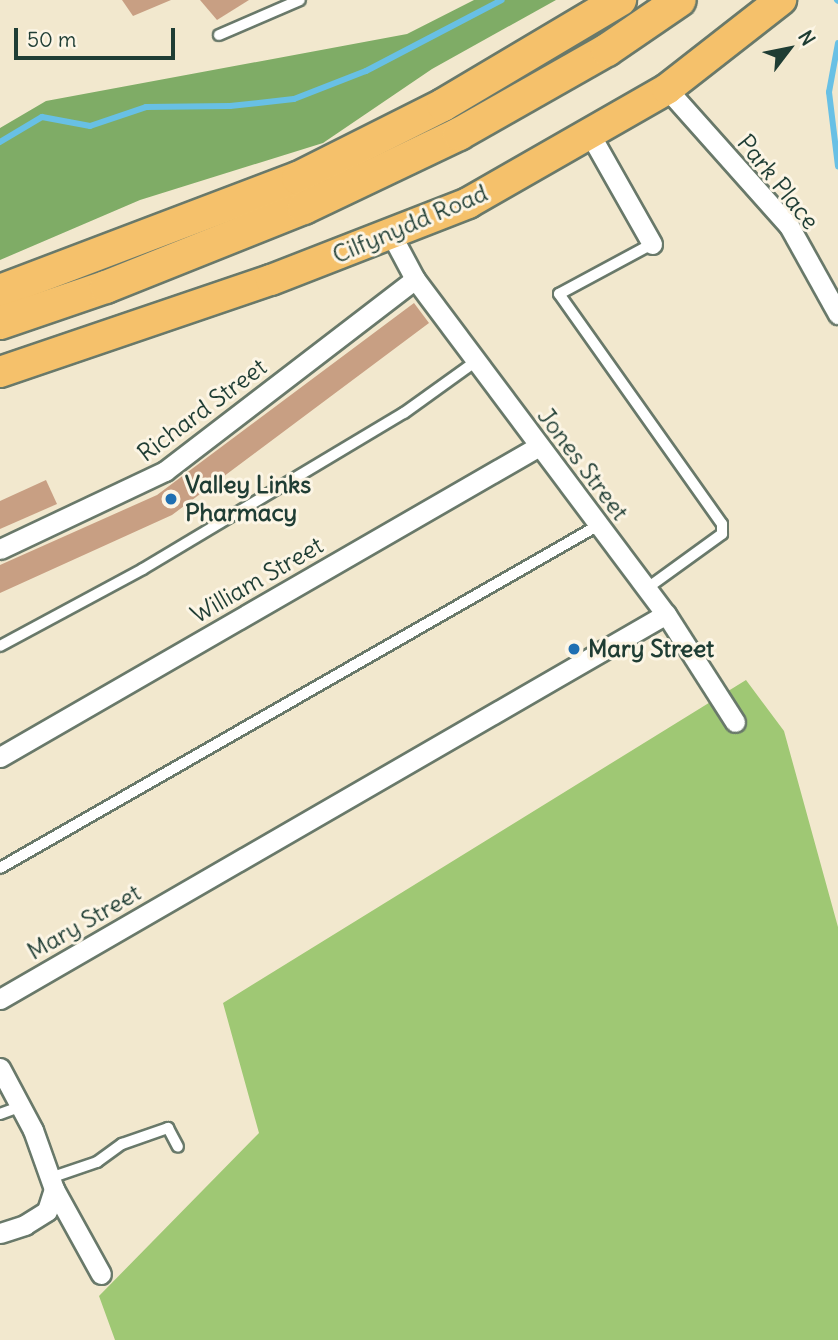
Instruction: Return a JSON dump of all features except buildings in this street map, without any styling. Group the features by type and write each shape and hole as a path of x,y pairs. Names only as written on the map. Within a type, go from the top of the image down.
{"highway":[{"path":"0,291 298,178 443,105 620,0"},
{"path":"0,323 107,287 304,208 459,134 607,50 680,0"}],"main road":[{"name":"Cilfynydd Road","path":"0,372 392,236 468,202 591,136 667,89 781,0"}],"street":[{"name":"Park Place","path":"667,89 789,226 838,314"},
{"path":"591,136 652,244"},
{"name":"Jones Street","path":"392,236 415,279 666,614 736,722"},
{"name":"Richard Street","path":"0,549 165,471 415,279"},
{"name":"William Street","path":"0,757 539,446"},
{"name":"Mary Street","path":"0,999 666,614"},
{"path":"0,1068 22,1106 49,1178 101,1274"},
{"path":"0,1233 25,1225 47,1211 49,1178"}],"lane":[{"path":"219,35 300,0"},
{"path":"646,589 722,534 722,524 559,293 652,244"},
{"path":"0,646 143,569 380,428 475,362"},
{"path":"0,868 599,525"},
{"path":"0,1114 22,1106"},
{"path":"49,1178 97,1162 122,1144 167,1128 178,1147"}],"green space":[{"path":"474,0 556,0 432,69 323,143 140,200 0,260 0,128 46,101 407,34"},
{"path":"746,680 784,731 838,927 838,1340 115,1340 99,1296 259,1133 223,1003"}],"waterway":[{"path":"0,142 42,117 90,126 146,107 230,106 294,99 366,71 502,0"},
{"path":"838,43 829,92 838,166"}],"place":[{"name":"Valley Links Pharmacy","path":"171,499"},
{"name":"Mary Street","path":"574,649"}]}
